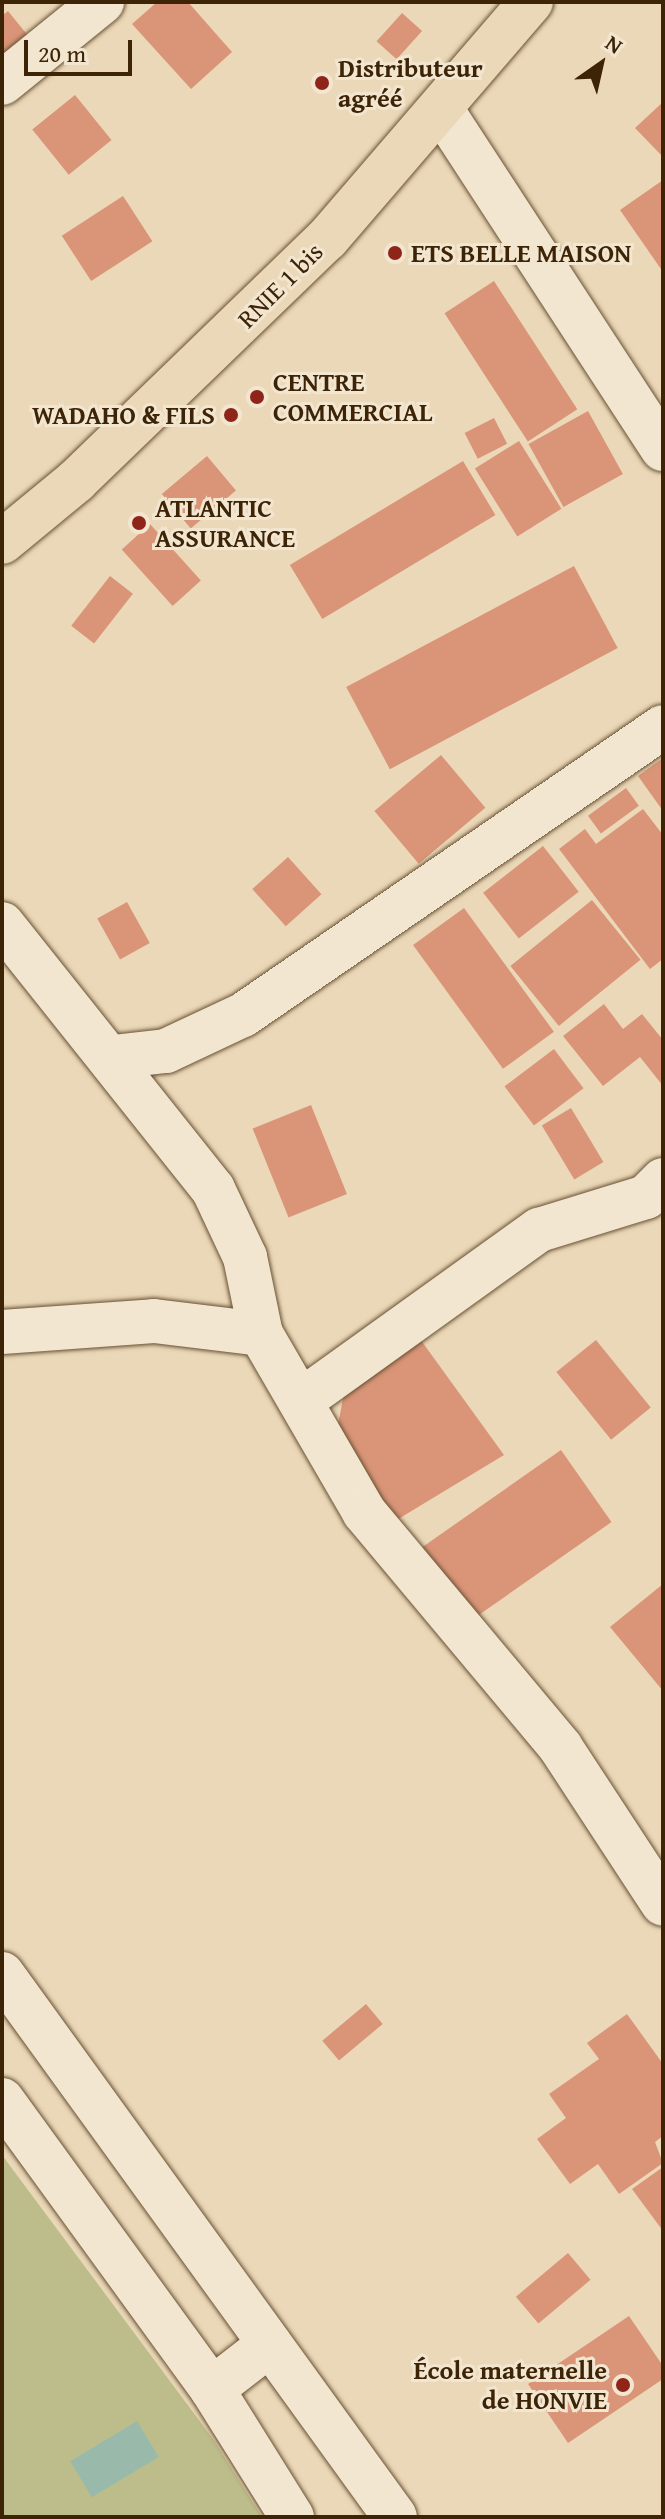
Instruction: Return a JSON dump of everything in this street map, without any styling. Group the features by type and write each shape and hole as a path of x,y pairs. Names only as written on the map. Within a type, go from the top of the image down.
{"main road":[{"name":"RNIE 1 bis","path":"2,542 263,302 441,109 531,2"}],"street":[{"path":"2,83 102,2"},
{"path":"441,109 663,449"},
{"path":"113,1057 166,1051 243,1015 663,727"},
{"path":"2,924 113,1057 213,1189 245,1257 261,1334 302,1400 364,1512 561,1748 663,1904"},
{"path":"302,1400 539,1230 657,1197"},
{"path":"2,1332 154,1321 261,1334"},
{"path":"2,1974 395,2517"},
{"path":"2,2100 212,2389 292,2517"},
{"path":"212,2389 270,2344"}],"green space":[{"path":"2,2155 213,2439 262,2517 2,2517"}],"shaded area":[{"path":"137,2421 159,2457 92,2497 70,2461"}],"building":[{"path":"157,2 188,2 232,52 191,89 132,24"},
{"path":"8,11 34,43 2,68 2,16"},
{"path":"402,13 422,31 397,59 377,41"},
{"path":"75,95 112,140 69,175 32,130"},
{"path":"663,102 663,157 635,128"},
{"path":"663,180 663,272 620,210"},
{"path":"123,196 152,241 91,281 62,236"},
{"path":"494,281 577,409 528,441 445,313"},
{"path":"588,411 623,474 563,507 529,444"},
{"path":"494,418 507,444 478,459 465,433"},
{"path":"519,441 561,509 517,536 475,469"},
{"path":"207,456 236,490 191,528 162,494"},
{"path":"463,461 495,515 322,619 290,565"},
{"path":"150,524 201,580 173,606 122,549"},
{"path":"574,566 618,648 390,769 346,687"},
{"path":"110,576 133,594 94,643 71,626"},
{"path":"441,755 485,808 419,864 374,811"},
{"path":"663,758 663,811 638,776"},
{"path":"626,788 639,806 601,833 588,816"},
{"path":"643,809 663,835 663,959 650,969 559,849 585,829 596,844"},
{"path":"543,846 579,892 519,938 483,893"},
{"path":"288,857 321,894 286,926 252,889"},
{"path":"592,900 640,960 559,1026 510,966"},
{"path":"127,902 150,943 120,960 97,918"},
{"path":"464,908 554,1032 503,1069 413,945"},
{"path":"604,1004 623,1029 642,1014 663,1040 663,1086 640,1057 603,1086 563,1036"},
{"path":"554,1049 583,1088 534,1125 504,1086"},
{"path":"311,1105 347,1194 289,1218 253,1129"},
{"path":"571,1108 603,1162 574,1180 542,1126"},
{"path":"415,1332 504,1455 395,1521 336,1435 346,1383"},
{"path":"596,1340 651,1408 611,1440 556,1372"},
{"path":"561,1450 611,1522 467,1623 417,1551"},
{"path":"663,1584 663,1691 610,1627"},
{"path":"366,2004 383,2024 339,2061 322,2041"},
{"path":"627,2014 663,2064 663,2136 655,2142 663,2163 619,2194 598,2164 570,2184 537,2139 566,2118 549,2094 599,2059 587,2043"},
{"path":"663,2167 663,2231 632,2189"},
{"path":"568,2253 590,2280 538,2324 516,2297"},
{"path":"629,2316 663,2366 663,2379 568,2443 528,2384"}],"place":[{"name":"Distributeur agréé","path":"322,83"},
{"name":"ETS BELLE MAISON","path":"395,253"},
{"name":"CENTRE COMMERCIAL","path":"257,397"},
{"name":"WADAHO & FILS","path":"231,415"},
{"name":"ATLANTIC ASSURANCE","path":"139,523"},
{"name":"École maternelle de HONVIE","path":"623,2385"}]}
